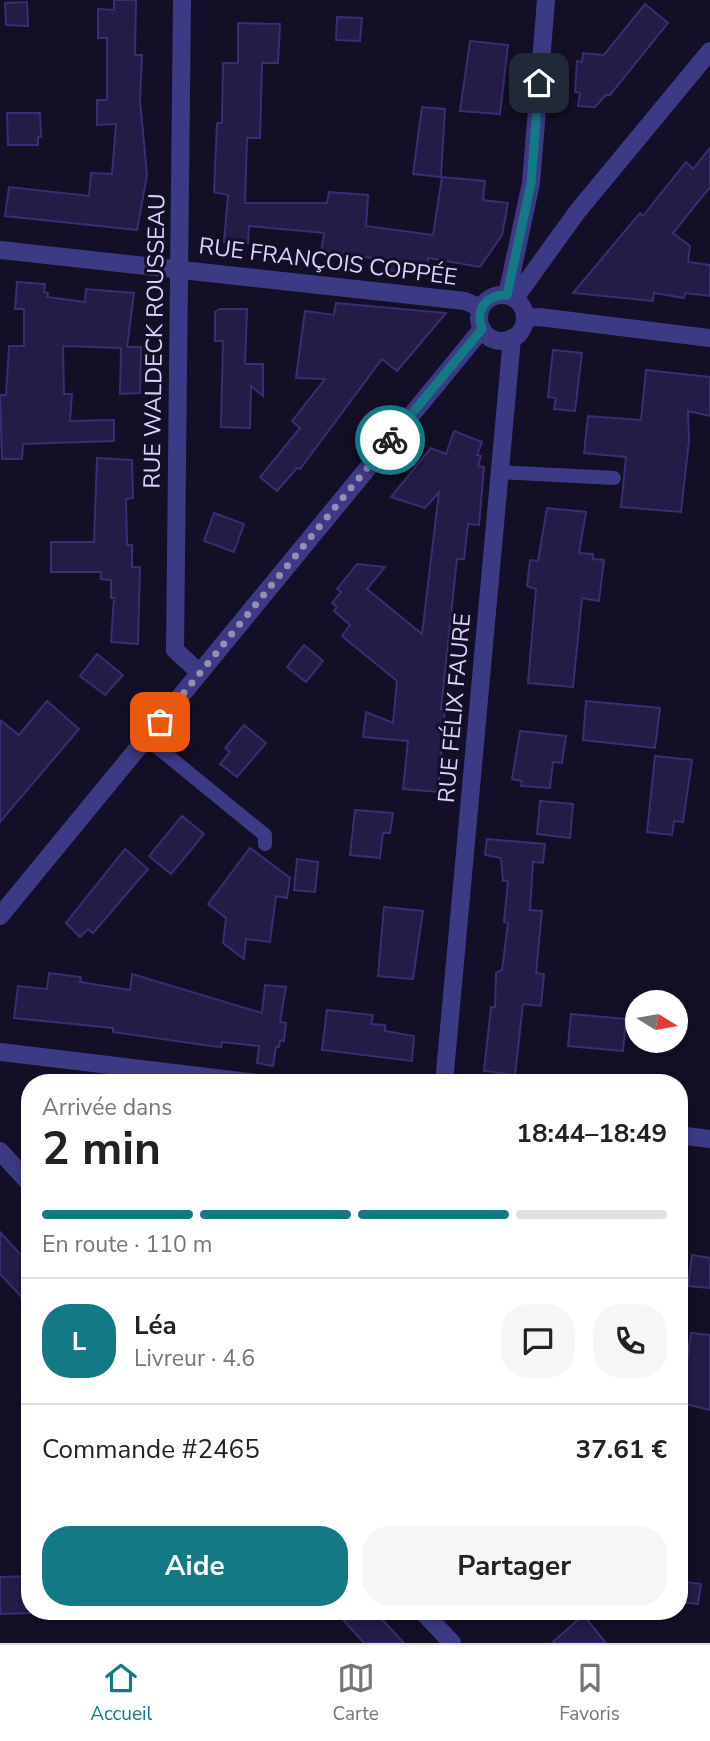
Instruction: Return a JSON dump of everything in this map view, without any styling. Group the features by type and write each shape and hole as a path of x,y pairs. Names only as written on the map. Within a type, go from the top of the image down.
{"street":[{"name":"RUE WALDECK ROUSSEAU","path":"182,0 175,650 200,673"},
{"path":"511,297 531,183 546,0"},
{"path":"511,297 577,212 710,51"},
{"name":"RUE FRANÇOIS COPPÉE","path":"0,250 465,301 481,308"},
{"path":"492,297 511,297 520,304 525,318 522,330 512,338 492,339 482,329 479,315 481,308 492,297"},
{"path":"525,318 540,317 710,338"},
{"path":"0,916 482,329"},
{"name":"RUE FÉLIX FAURE","path":"445,1074 512,338"},
{"path":"0,1052 183,1074"},
{"path":"688,1136 710,1139"},
{"path":"0,1151 21,1174"},
{"path":"431,1620 452,1643"}],"lane":[{"path":"500,472 614,478"},
{"path":"146,738 265,835 265,844"}],"building":[{"path":"114,0 136,0 135,55 142,55 140,100 147,175 137,230 5,216 9,187 89,196 91,173 112,174 116,124 97,125 97,100 107,100 107,38 98,38 98,9 114,10"},
{"path":"27,2 28,26 6,25 5,3"},
{"path":"645,4 668,23 610,95 606,95 595,107 578,106 580,93 575,92 577,61 582,62 583,53 604,55"},
{"path":"337,17 362,18 360,41 336,40"},
{"path":"238,23 280,24 278,63 262,63 260,138 247,138 245,203 327,203 329,192 368,195 366,226 433,235 442,177 485,181 483,200 508,203 502,235 480,267 428,258 426,274 388,270 389,260 321,252 324,233 249,226 248,243 224,242 228,195 214,192 217,123 222,123 223,63 238,63"},
{"path":"470,41 508,45 500,114 460,111"},
{"path":"422,107 445,109 441,177 413,174"},
{"path":"7,113 40,113 41,137 38,137 38,145 8,145"},
{"path":"710,148 710,187 673,233 690,246 688,262 710,265 710,296 685,293 684,298 654,293 653,301 573,293 640,213 643,216 686,162 693,169"},
{"path":"17,282 45,284 44,292 48,293 47,297 85,302 86,289 134,293 127,347 141,347 140,393 120,394 121,348 63,346 64,394 72,394 70,421 114,420 114,441 23,444 22,459 2,459 0,395 6,395 9,346 24,346 24,309 15,309"},
{"path":"336,303 446,313 397,371 382,359 300,469 297,468 277,491 260,477 300,428 292,421 325,379 296,378 305,311 334,315"},
{"path":"220,309 247,309 245,364 263,364 263,396 251,386 250,428 221,427 223,341 215,341 215,312"},
{"path":"553,350 582,353 575,411 554,409 556,398 548,397"},
{"path":"646,370 710,377 710,416 688,411 689,441 681,512 621,507 626,457 584,453 588,416 641,420"},
{"path":"454,431 482,442 477,455 481,456 478,466 484,467 479,525 468,524 464,559 457,559 441,709 445,709 438,792 403,789 408,741 363,737 366,712 393,723 397,681 342,636 350,625 334,611 337,607 332,603 341,592 337,589 357,564 385,567 367,589 422,634 439,492 425,508 391,497 431,448 446,454"},
{"path":"97,458 132,460 133,498 126,499 127,545 132,545 132,567 140,567 138,644 111,642 114,598 111,598 111,580 101,579 101,572 51,572 51,542 94,542"},
{"path":"547,508 586,512 579,553 593,554 593,559 604,560 599,601 582,598 573,687 528,683 536,589 527,586 530,560 538,561"},
{"path":"214,513 244,524 234,552 204,541"},
{"path":"304,645 323,661 306,682 287,667"},
{"path":"97,654 123,675 105,695 80,676"},
{"path":"47,701 79,729 0,822 0,720 19,735"},
{"path":"586,701 660,708 655,748 583,740"},
{"path":"244,725 266,743 237,777 220,764 230,752 225,748"},
{"path":"520,731 566,736 562,763 553,762 550,788 521,786 522,781 512,779"},
{"path":"655,756 692,760 683,822 674,821 672,835 647,832"},
{"path":"540,801 573,804 570,838 537,834"},
{"path":"355,810 393,813 390,833 383,833 380,858 350,855"},
{"path":"182,816 204,834 171,874 149,856"},
{"path":"487,839 545,844 543,863 533,862 530,910 542,911 536,973 544,974 541,1006 523,1004 515,1074 484,1071 491,1007 495,1007 496,973 502,970 508,923 504,922 508,881 503,881 501,858 485,855"},
{"path":"250,848 290,878 287,898 276,896 270,942 246,939 244,959 223,943 226,918 208,904"},
{"path":"125,849 148,869 93,933 88,929 80,937 66,923"},
{"path":"297,859 318,862 315,892 294,890"},
{"path":"384,907 423,911 413,979 378,976"},
{"path":"49,973 81,977 80,982 130,990 132,974 262,1013 265,985 286,987 280,1022 286,1023 284,1041 280,1040 279,1047 276,1047 273,1066 257,1063 259,1046 222,1042 221,1047 211,1046 113,1032 113,1028 14,1018 18,986 47,989"},
{"path":"327,1010 373,1015 371,1024 385,1025 385,1031 414,1036 412,1061 322,1050"},
{"path":"571,1014 625,1019 623,1051 568,1046"},
{"path":"0,1232 21,1255 21,1296 0,1274"},
{"path":"692,1255 710,1258 710,1288 688,1286"},
{"path":"691,1333 710,1335 710,1410 688,1405 688,1354"},
{"path":"21,1576 21,1613 0,1614 0,1577"},
{"path":"688,1582 701,1584 698,1604 688,1603"},
{"path":"343,1620 382,1620 404,1643 364,1643"},
{"path":"577,1620 587,1620 606,1643 552,1643"}],"way so far":[{"path":"160,722 390,440"}],"route":[{"path":"390,440 482,329 479,315 486,301 492,297 507,295 531,183 539,83"}]}
